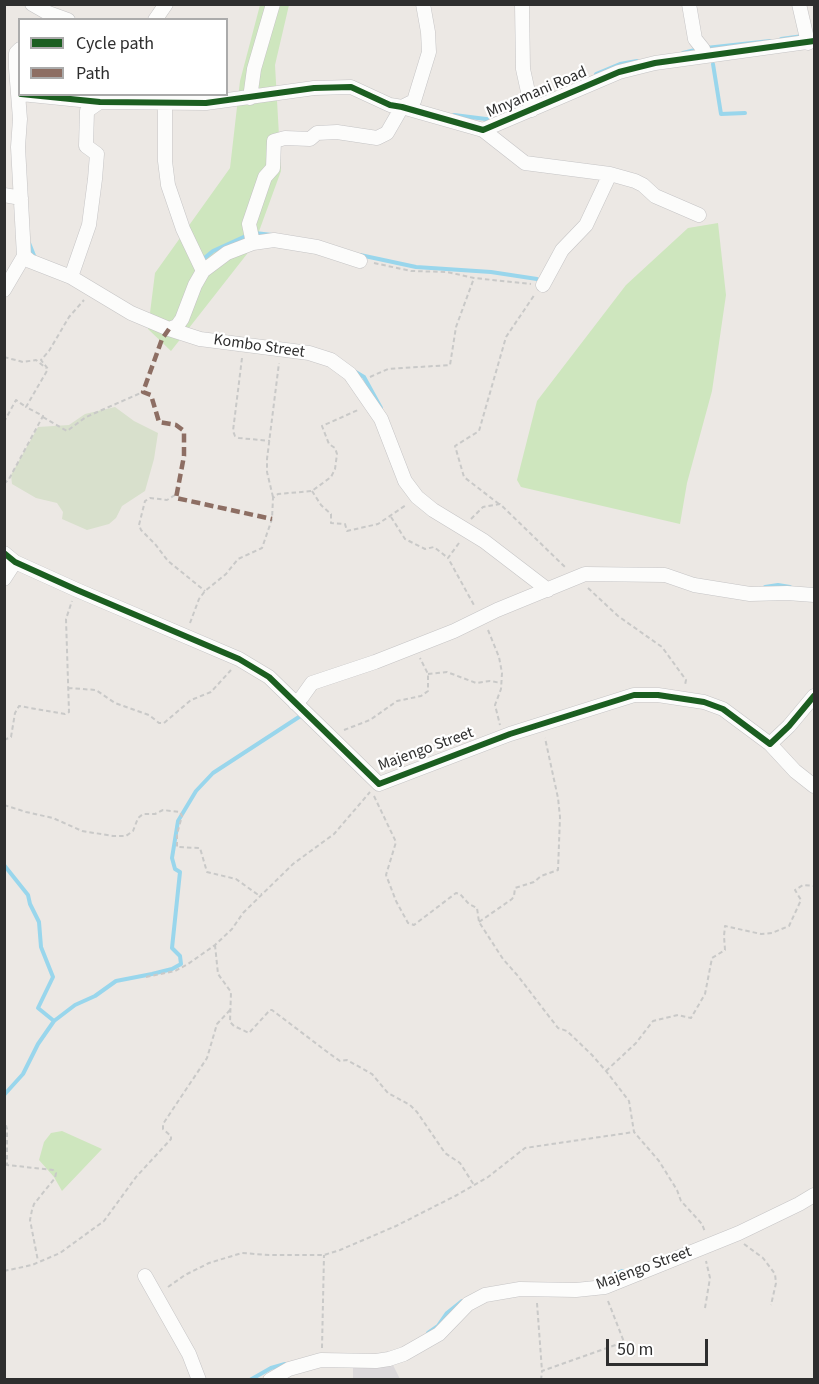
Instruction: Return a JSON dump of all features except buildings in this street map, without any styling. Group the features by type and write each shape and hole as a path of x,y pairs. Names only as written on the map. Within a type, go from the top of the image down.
{"street":[{"path":"32,4 44,16"},
{"path":"156,18 166,4"},
{"path":"250,98 255,69 273,4"},
{"path":"253,243 249,224 265,177 273,168 274,141 285,138 310,139 317,133 337,132 377,138 387,133 402,107 414,101 429,52 423,4"},
{"path":"522,4 523,69 532,110"},
{"path":"689,4 695,39 703,49 705,56"},
{"path":"799,4 811,42"},
{"name":"Mnyamani Road","path":"59,96 206,103 314,88 351,87 390,105 483,130 619,72 655,63 811,42"},
{"path":"4,290 24,256 18,147 20,119 15,94 16,53 18,50"},
{"path":"71,277 89,225 95,179 97,153 86,146 87,111 103,98"},
{"path":"165,102 165,161 168,185 183,230 203,271"},
{"path":"483,130 525,163 610,174 635,181 643,184 655,196 699,215"},
{"path":"543,285 562,250 586,225 610,174"},
{"path":"4,195 21,198"},
{"path":"169,329 177,326 182,319 203,271 227,253 253,243 274,240 317,247 360,261"},
{"name":"Kombo Street","path":"24,256 30,261 71,277 131,313 169,329 200,339 309,353 331,360 351,374 381,419 405,481 417,497 432,510 508,558 548,590"},
{"path":"4,579 10,557"},
{"name":"Majengo Street","path":"10,557 77,590 239,659 269,678 329,734 374,788 510,734 634,695 658,695 695,700 723,709 770,744 795,771 814,786"},
{"path":"295,703 312,683 454,632 481,618 585,574 665,575 694,585 750,594 814,595"},
{"path":"770,744 789,726 814,696"},
{"name":"Majengo Street","path":"270,1380 290,1369 321,1360 389,1359 422,1346 439,1335 468,1304 485,1295 537,1289 604,1287 739,1233 814,1195"},
{"path":"145,1276 189,1354 199,1380"}],"path":[{"path":"360,261 411,271 447,272 474,278 543,285 506,337 479,431 455,446 465,477 500,504 618,616 662,647 686,680 684,690 695,689 695,700"},
{"path":"364,375 371,377 388,369 450,365 456,327 474,278"},
{"path":"48,369 42,360 69,317 91,291"},
{"path":"243,346 233,431 239,438 270,441"},
{"path":"184,636 199,599 205,591 226,574 238,559 262,548 273,519 273,498 267,472 281,349"},
{"path":"4,357 23,362 36,360 48,369"},
{"path":"27,407 48,369"},
{"path":"4,422 16,400 67,431 86,417 144,392"},
{"path":"273,498 278,494 312,491 331,477 337,460 335,448 329,444 322,426 372,405"},
{"path":"4,484 9,479 43,416"},
{"path":"312,491 321,505 331,514 331,523 345,524 347,531 378,524 417,497"},
{"path":"175,495 166,500 150,498 145,501 139,525 168,561 205,591"},
{"path":"448,558 468,531 472,518 483,507 500,504"},
{"path":"390,517 405,539 425,549 434,548 448,558 481,618 499,657 501,683 495,705 498,721 503,730 510,734"},
{"path":"4,740 11,737 15,713 19,706 65,714 69,712 66,619 77,590"},
{"path":"329,734 362,724 397,701 421,696 429,688 428,674 412,646"},
{"path":"68,688 96,690 115,703 149,715 159,723 164,723 191,700 211,693 239,659"},
{"path":"428,674 447,672 476,683 490,681 501,683"},
{"path":"479,922 512,899 515,888 534,882 541,876 558,870 560,832 558,798 542,723"},
{"path":"374,788 396,842 386,875 396,902 408,923 414,925 458,893 469,904 477,908 479,922 503,959 558,1028 567,1031 606,1071 628,1101 634,1132 659,1161 681,1201 702,1224 706,1235 704,1247 710,1278 705,1308"},
{"path":"146,977 175,971 215,945 293,864 334,834 374,788"},
{"path":"4,804 53,818 82,831 113,836 126,836 133,831 138,818 143,814 155,814 163,810 180,812 182,816 177,834 177,847 200,848 207,872 236,879 257,894 262,894"},
{"path":"606,1071 636,1043 652,1021 678,1015 691,1018 705,994 712,958 725,950 725,926 761,934 772,933 789,926 801,900 795,890 803,885 814,886"},
{"path":"215,945 218,974 231,992 230,1022 249,1033 272,1010 340,1061 346,1059 372,1074 388,1093 410,1105 417,1112 445,1153 460,1163 474,1185"},
{"path":"4,1271 15,1270 60,1252 104,1221 136,1177 171,1139 171,1136 163,1129 163,1124 207,1058 217,1024 230,1009"},
{"path":"4,1118 7,1129 7,1166 53,1170 56,1173 55,1178 34,1204 32,1210 30,1220 38,1262"},
{"path":"155,1295 185,1275 209,1263 242,1253 324,1255 340,1250 396,1226 457,1195 488,1177 525,1148 634,1132"},
{"path":"739,1233 744,1246 763,1258 775,1274 776,1283 771,1305"},
{"path":"321,1360 324,1255"},
{"path":"604,1287 624,1342 634,1356"},
{"path":"537,1289 541,1380"},
{"path":"542,1371 624,1342"}],"shaded area":[{"path":"392,1363 400,1379 353,1380 353,1365"}],"green space":[{"path":"260,5 289,5 275,65 281,171 254,245 171,351 148,329 155,273 230,168 240,81"},
{"path":"718,223 726,295 712,391 687,483 680,524 521,487 517,480 537,401 626,285 688,228"},
{"path":"115,407 134,421 158,433 145,491 122,506 116,518 109,524 87,530 62,519 63,512 57,503 36,498 12,484 11,475 38,427 69,425 85,414"},
{"path":"62,1131 102,1149 62,1191 54,1177 39,1160 44,1142 51,1133"}],"waterway":[{"path":"781,39 803,36"},
{"path":"706,48 770,41"},
{"path":"683,53 699,49"},
{"path":"596,74 620,64 637,61"},
{"path":"713,64 721,114 745,113"},
{"path":"454,115 494,120"},
{"path":"255,233 272,235"},
{"path":"202,260 213,251 248,235"},
{"path":"29,243 35,258"},
{"path":"360,255 416,267 491,272 537,279"},
{"path":"354,371 364,377 381,408"},
{"path":"765,587 778,585 790,587"},
{"path":"4,1095 23,1074 38,1044 54,1021 75,1005 95,996 116,981 172,969 181,964 180,956 172,948 180,872 175,869 172,858 178,821 196,791 213,773 302,715"},
{"path":"4,865 28,895 39,922 41,947 53,977 38,1008 54,1021"},
{"path":"600,1282 622,1271"},
{"path":"428,1333 462,1301"},
{"path":"250,1380 271,1368 285,1364"}],"marked path":[{"path":"169,329 162,339 143,392 151,395 159,422 176,425 184,431 184,456 176,498 272,519"}],"cycle path":[{"path":"41,96 100,102 206,103 314,88 351,87 390,105 483,130 619,72 655,63 814,41"},
{"path":"4,553 15,562 77,590 239,659 269,677 379,784 510,734 634,695 658,695 704,702 723,709 770,744 789,726 814,696"}]}
